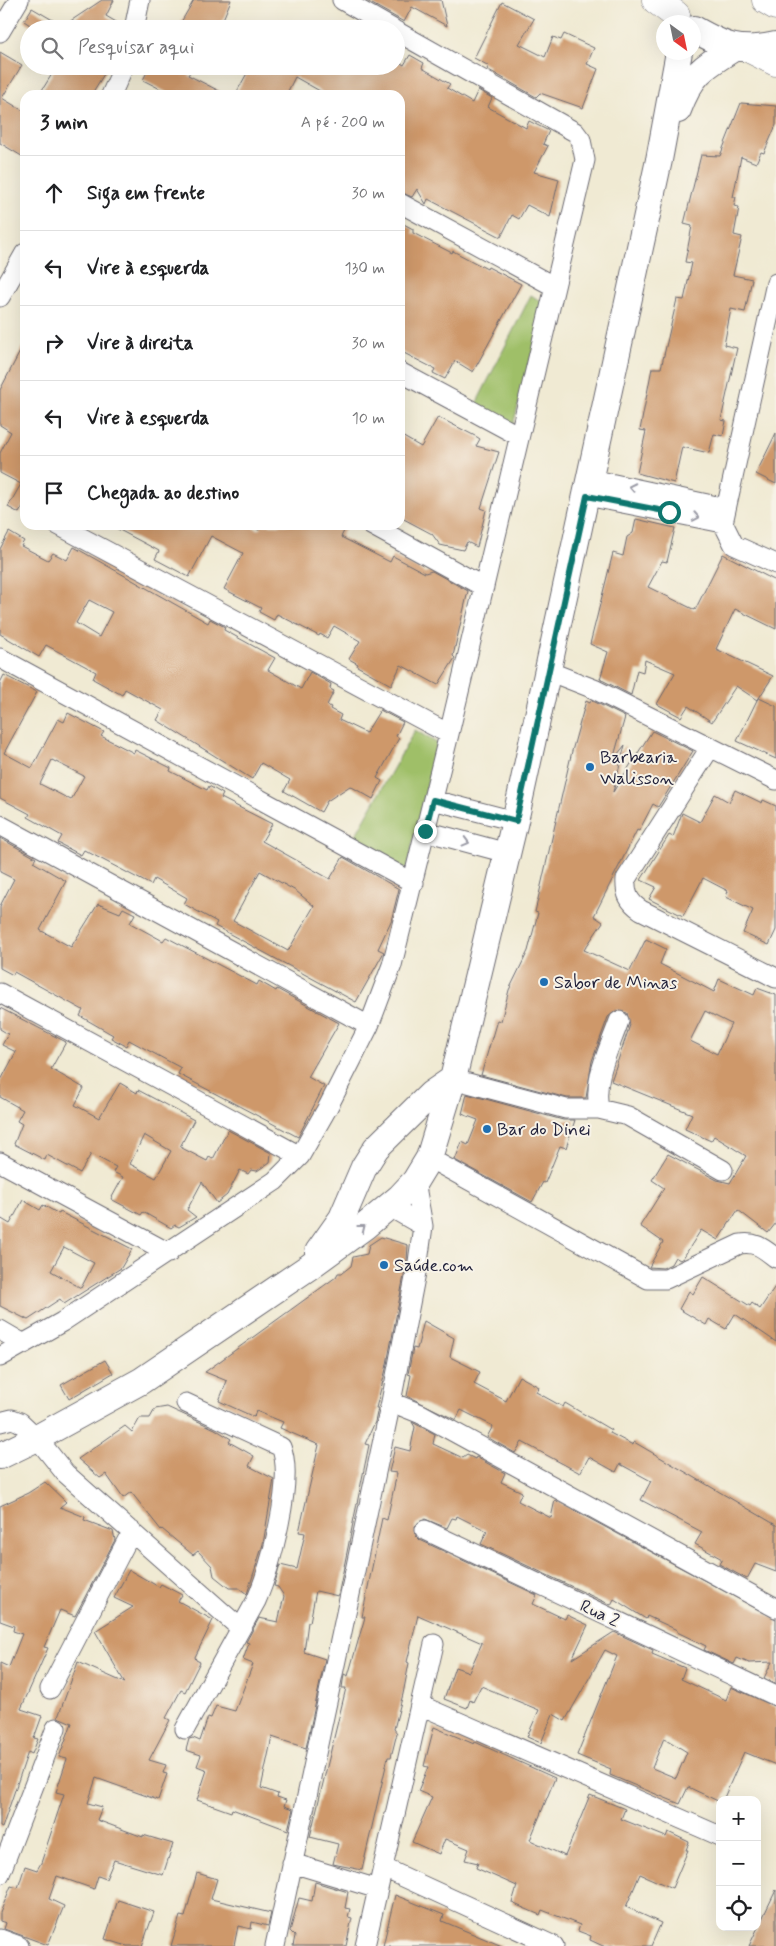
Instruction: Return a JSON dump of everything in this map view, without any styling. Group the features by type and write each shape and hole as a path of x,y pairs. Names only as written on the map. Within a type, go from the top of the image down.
{"main road":[{"path":"766,0 776,6"},
{"path":"676,13 759,51"},
{"path":"659,160 691,79 705,66 759,51"},
{"path":"0,1456 141,1381 308,1267 388,1206 415,1181 431,1153 453,1079 516,821 589,487 616,349 659,160 678,60"},
{"path":"308,1267 342,1218 364,1167 376,1148 431,1094 453,1079"},
{"path":"393,1130 417,1129 427,1138 431,1153"},
{"path":"359,1181 362,1190 370,1199 388,1206"}],"street":[{"path":"0,32 19,0"},
{"path":"136,20 140,0"},
{"path":"342,0 377,20"},
{"path":"0,1357 24,1344 169,1253 276,1181 300,1156 328,1107 369,1026 392,965 450,734 585,160 581,140 575,132 405,36"},
{"path":"113,90 120,75"},
{"path":"405,206 555,287"},
{"path":"0,297 20,262"},
{"path":"776,283 725,515 734,545 776,564"},
{"path":"405,375 519,436"},
{"path":"589,487 725,515"},
{"path":"67,530 450,734"},
{"path":"380,530 484,587"},
{"path":"0,658 414,883"},
{"path":"548,671 594,689 776,780"},
{"path":"710,748 626,879 625,890 634,906 776,978"},
{"path":"433,800 516,821"},
{"path":"0,825 369,1026"},
{"path":"425,831 507,853"},
{"path":"0,993 300,1156"},
{"path":"599,1109 596,1094 597,1082 619,1020"},
{"path":"453,1079 566,1109 599,1109 628,1116 723,1170"},
{"path":"431,1153 648,1279 666,1279 740,1244 750,1242 759,1245 776,1258"},
{"path":"0,1162 169,1253"},
{"path":"275,1946 391,1402 423,1226 415,1181"},
{"path":"388,1206 423,1226"},
{"path":"0,1330 24,1344"},
{"path":"391,1402 421,1414 776,1608"},
{"path":"184,1728 256,1601 269,1566 285,1481 285,1456 281,1447 186,1403"},
{"path":"0,1422 12,1419 20,1422 37,1438 65,1473 240,1628"},
{"name":"Rua 2","path":"425,1530 776,1696"},
{"path":"50,1689 132,1531"},
{"path":"365,1946 434,1644"},
{"path":"420,1705 716,1834"},
{"path":"0,1874 56,1728"},
{"path":"292,1863 378,1889"},
{"path":"384,1868 554,1946"},
{"path":"0,1939 19,1946"}],"green space":[{"path":"531,295 545,304 513,425 475,406"},
{"path":"415,730 437,743 407,867 401,870 350,845"}],"building":[{"path":"102,0 114,0 106,16 113,20 72,20"},
{"path":"194,0 231,0 223,20 182,20"},
{"path":"365,0 441,0 447,26 412,7 405,20 400,20"},
{"path":"502,2 534,19 519,44 545,57 553,37 561,40 564,34 594,48 587,64 598,69 583,108 540,93 536,97 487,69 489,66 474,58"},
{"path":"32,8 53,20 25,20"},
{"path":"0,52 20,64 20,68 2,98 20,109 20,155 0,143"},
{"path":"410,55 424,63 422,68 450,84 447,88 472,103 478,90 492,98 488,107 526,128 529,121 549,131 543,144 548,146 534,172 559,179 550,217 527,205 519,219 512,215 501,237 428,199 426,204 417,189 412,197 405,194 405,90 318,90 295,77 288,90 238,90 246,75 405,75 405,63"},
{"path":"51,75 103,75 94,90 42,90"},
{"path":"146,75 188,75 217,90 162,90 143,80"},
{"path":"741,103 776,106 776,125 764,153 761,152 756,163 741,157 733,197 736,197 734,206 739,207 734,235 742,237 733,275 752,279 745,312 731,309 724,345 737,348 721,420 726,421 723,436 714,434 709,453 682,447 674,483 637,473 646,431 640,430 652,368 661,368 677,299 684,300 692,263 685,262 692,226 684,224 701,155 720,156"},
{"path":"405,225 413,229 413,233 452,253 453,251 521,284 473,372 455,361 445,379 433,373 435,369 405,354"},
{"path":"20,352 20,483 0,473 0,453 11,432 0,425 0,390"},
{"path":"438,417 480,439 476,446 499,452 481,508 486,510 477,547 467,542 463,550 440,545 432,534 405,520 405,438 421,447"},
{"path":"776,433 776,484 756,474"},
{"path":"20,486 20,511 19,513 8,507"},
{"path":"636,519 675,528 667,562 662,561 648,587 695,610 723,554 776,581 776,629 735,609 716,649 773,676 759,698 776,706 776,759 737,741 758,698 757,700 736,686 712,722 688,706 681,717 657,704 675,673 645,660 643,672 637,670 631,695 600,679 608,652 590,644 613,553 623,556 627,537 633,533"},
{"path":"119,530 344,530 341,537 390,562 393,556 425,573 432,571 468,591 453,656 455,658 438,685 401,665 391,685 357,666 358,664 349,659 360,641 334,626 327,638 320,634 319,636 277,614 274,620 259,612 261,608 224,589 243,553 211,536 189,577 155,559 159,551"},
{"path":"9,532 24,541 21,546 48,560 53,553 67,560 74,547 208,623 210,619 225,627 224,630 275,658 268,670 301,689 310,672 331,684 330,689 334,691 327,705 331,707 330,709 341,715 339,720 366,733 380,710 403,722 396,736 399,738 377,778 382,781 373,799 350,786 327,801 321,812 284,791 290,780 261,763 252,779 157,720 163,710 125,689 122,695 93,679 96,672 46,645 39,657 0,634 0,549","holes":["89,600 112,612 99,637 76,623"]},
{"path":"4,675 37,692 4,753 32,768 58,719 64,722 68,713 104,732 101,736 134,753 135,750 171,768 170,771 207,790 209,786 223,794 221,798 272,824 262,841 330,879 343,857 399,889 391,921 378,949 384,952 356,1002 215,926 217,922 184,904 187,898 154,879 151,885 84,850 81,855 58,843 62,836 28,817 30,814 0,798 0,683","holes":["52,760 84,776 71,800 40,784","260,871 296,891 314,906 288,951 233,921"]},
{"path":"591,700 625,717 613,760 625,745 613,792 652,731 693,751 658,807 653,804 639,831 637,830 594,916 603,922 584,950 630,971 646,939 666,949 660,964 714,992 719,979 754,995 757,988 776,995 776,1223 768,1233 738,1210 718,1240 701,1230 683,1258 680,1260 675,1257 671,1264 663,1268 649,1267 663,1242 640,1226 664,1188 652,1180 668,1154 717,1180 730,1183 746,1156 714,1136 711,1141 685,1129 692,1114 611,1081 630,1025 627,1013 617,1010 608,1017 592,1061 586,1098 567,1098 481,1075 497,1020 501,1021 509,990 528,951 538,913 535,912 572,751 586,701 590,703","holes":["705,1011 731,1024 717,1054 690,1041"]},
{"path":"735,790 762,803 763,800 776,806 776,930 769,945 743,933 753,910 726,897 728,891 703,878 683,916 649,899 656,887 641,880 669,835 673,837 682,813 700,822 715,794 729,802"},
{"path":"0,838 36,858 33,862 66,881 40,930 71,947 98,904 120,913 123,908 135,914 130,923 163,941 166,937 257,985 259,981 276,991 277,989 339,1023 308,1077 324,1086 298,1137 178,1074 181,1068 129,1040 126,1046 111,1038 113,1035 80,1016 83,1010 14,972 13,975 0,968 0,906 14,879 0,872"},
{"path":"0,1008 66,1042 51,1069 84,1088 75,1105 99,1118 120,1083 137,1093 138,1090 194,1120 180,1147 207,1161 209,1157 213,1159 228,1130 271,1153 270,1162 257,1171 251,1170 248,1174 240,1170 227,1195 217,1203 202,1182 187,1210 196,1217 179,1227 175,1225 171,1228 143,1212 141,1215 111,1199 123,1177 113,1172 116,1167 91,1154 80,1173 47,1155 45,1160 14,1144 22,1124 17,1121 23,1110 0,1097 0,1082 16,1052 2,1045 8,1034 0,1029","holes":["144,1135 171,1151 156,1178 130,1164"]},
{"path":"467,1094 563,1120 575,1120 566,1148 560,1146 545,1183 543,1182 532,1202 455,1160 462,1142 468,1145 478,1120 462,1114"},
{"path":"23,1200 40,1210 43,1205 59,1214 60,1212 132,1249 121,1268 64,1304 60,1299 28,1320 0,1306 0,1218 10,1224","holes":["64,1247 94,1263 81,1288 51,1271"]},
{"path":"381,1237 408,1245 407,1260 386,1369 376,1408 378,1408 375,1422 365,1444 369,1445 338,1596 316,1591 310,1622 308,1622 304,1652 325,1659 306,1748 272,1737 261,1788 278,1794 277,1797 286,1800 284,1806 293,1809 288,1830 232,1809 231,1812 197,1800 207,1770 197,1766 201,1755 186,1750 189,1739 193,1738 200,1741 208,1717 211,1718 216,1706 235,1711 253,1664 243,1660 249,1643 246,1642 259,1618 278,1622 284,1596 278,1587 274,1586 280,1565 297,1569 305,1533 299,1532 319,1445 280,1428 283,1422 256,1411 254,1417 219,1401 227,1381 205,1372 336,1277 338,1273 342,1273 351,1266 353,1257 367,1254 369,1245"},
{"path":"703,1277 750,1306 752,1303 760,1309 776,1285 776,1342 735,1314 726,1329 709,1319 706,1325 679,1309 689,1291 693,1294"},
{"path":"424,1321 454,1338 450,1357 480,1372 474,1384 506,1401 519,1376 539,1387 536,1392 563,1407 565,1403 611,1430 610,1433 633,1445 634,1442 776,1525 776,1572 755,1564 747,1579 719,1564 722,1559 695,1544 702,1532 641,1500 651,1481 620,1464 616,1472 589,1457 580,1473 522,1442 515,1453 487,1437 493,1426 461,1410 456,1420 407,1396 411,1375 408,1374 413,1348 417,1349"},
{"path":"105,1360 113,1373 69,1399 61,1385"},
{"path":"167,1407 215,1429 231,1439 229,1442 254,1456 249,1466 274,1479 263,1544 247,1594 239,1588 229,1588 214,1576 212,1566 198,1551 193,1555 161,1530 131,1492 123,1498 106,1474 100,1478 78,1459 125,1426 132,1432 140,1418 150,1418 155,1409"},
{"path":"412,1422 435,1434 433,1444 463,1458 467,1455 475,1459 476,1457 505,1473 501,1482 522,1492 518,1501 551,1518 555,1500 776,1619 776,1684 764,1678 772,1662 749,1663 737,1658 734,1664 704,1650 706,1646 677,1632 677,1630 647,1616 646,1619 614,1599 611,1605 481,1544 487,1531 457,1516 456,1519 452,1518 447,1528 425,1519 415,1526 416,1536 420,1540 537,1595 533,1604 565,1619 567,1615 588,1625 572,1659 614,1632 653,1650 652,1654 685,1668 681,1679 726,1700 731,1687 776,1707 776,1765 744,1752 725,1796 716,1796 716,1800 688,1787 680,1804 629,1783 610,1775 611,1769 577,1755 617,1656 605,1650 565,1721 553,1714 541,1743 527,1737 539,1710 481,1686 473,1702 470,1700 467,1708 444,1699 455,1667 469,1672 482,1643 418,1615 407,1662 409,1663 403,1694 394,1729 397,1733 391,1757 388,1757 362,1870 333,1864 338,1844 310,1837 346,1688 342,1688 344,1674 348,1676 365,1617 362,1617 382,1518 387,1520 397,1473 389,1472 395,1447 410,1451 415,1427","holes":["664,1738 687,1752 676,1778 652,1768"]},
{"path":"45,1482 66,1502 60,1507 85,1517 84,1520 113,1531 115,1540 75,1616 60,1610 44,1647 48,1648 21,1709 42,1716 34,1738 38,1739 32,1754 28,1752 2,1828 0,1827 0,1663 9,1667 22,1634 13,1631 14,1626 0,1621 0,1506 28,1493"},
{"path":"129,1570 159,1587 161,1584 182,1595 178,1601 213,1620 195,1657 200,1662 185,1692 181,1690 166,1718 170,1720 149,1760 166,1765 163,1773 167,1774 158,1800 96,1778 88,1803 102,1807 97,1820 143,1837 143,1835 173,1844 163,1875 114,1860 106,1879 98,1876 94,1889 57,1876 49,1899 64,1906 48,1945 4,1929 6,1923 0,1921 0,1913 11,1886 18,1888 25,1866 37,1870 41,1863 64,1794 56,1792 67,1759 59,1757 72,1723 58,1717 78,1662 125,1683 95,1631 133,1607 114,1598"},
{"path":"434,1727 474,1744 475,1742 555,1778 530,1840 565,1856 590,1795 625,1809 621,1819 666,1837 668,1832 689,1842 686,1850 688,1850 672,1888 640,1874 626,1907 661,1923 651,1946 603,1946 590,1940 591,1936 578,1931 580,1925 542,1910 540,1915 512,1903 517,1886 476,1868 478,1863 465,1860 469,1849 445,1839 439,1854 412,1842 432,1797 418,1791 428,1767 424,1766"},
{"path":"197,1873 217,1879 211,1899 271,1913 268,1926 252,1922 251,1929 238,1926 234,1946 171,1946 180,1916 185,1917"},
{"path":"315,1882 348,1892 345,1908 350,1909 348,1917 352,1918 346,1946 293,1946 295,1936 290,1931 299,1898 312,1901"},
{"path":"776,1890 776,1946 749,1946 756,1931 761,1931 761,1921"},
{"path":"395,1895 444,1915 442,1921 502,1946 383,1946"},
{"path":"118,1900 154,1912 142,1946 127,1946 105,1939"}],"place":[{"name":"Barbearia Walisson","path":"590,767"},
{"name":"Sabor de Minas","path":"544,982"},
{"name":"Bar do Dinei","path":"487,1129"},
{"name":"Saúde.com","path":"384,1265"}],"route":[{"path":"425,831 433,800 516,821 587,496 669,512"}]}
